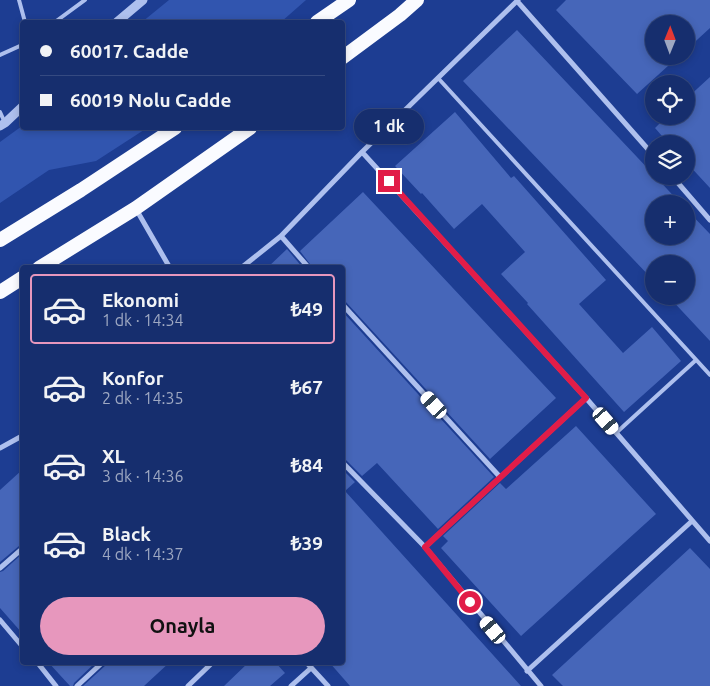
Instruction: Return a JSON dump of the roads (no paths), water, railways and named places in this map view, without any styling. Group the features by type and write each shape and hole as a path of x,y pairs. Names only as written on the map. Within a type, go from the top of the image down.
{"highway":[{"path":"318,20 338,0"},
{"path":"319,20 349,0"},
{"path":"345,56 417,0"},
{"path":"400,15 427,0"},
{"path":"0,240 81,190 172,130"},
{"path":"44,265 136,208 247,130"},
{"path":"0,292 20,279"}],"street":[{"path":"119,20 143,0"},
{"path":"246,265 281,236 362,152 517,1 645,146"},
{"path":"2,125 20,109"},
{"path":"362,152 586,398 710,541"},
{"path":"680,185 710,220"},
{"path":"136,208 168,265"},
{"path":"281,236 307,265"},
{"path":"345,307 500,477"},
{"path":"425,547 586,398"},
{"path":"0,448 20,437"},
{"path":"345,465 425,547 541,686"},
{"path":"527,671 692,522"},
{"path":"0,568 20,551"},
{"path":"0,620 20,641"},
{"path":"39,665 56,686"},
{"path":"77,686 100,665"},
{"path":"188,686 210,665"},
{"path":"308,665 328,686"},
{"path":"291,686 310,668"}],"lane":[{"path":"19,0 24,20"},
{"path":"58,20 85,0"},
{"path":"0,55 20,46"},
{"path":"438,78 710,375"},
{"path":"0,112 2,125"},
{"path":"616,433 696,360"},
{"path":"706,370 710,366"}]}
